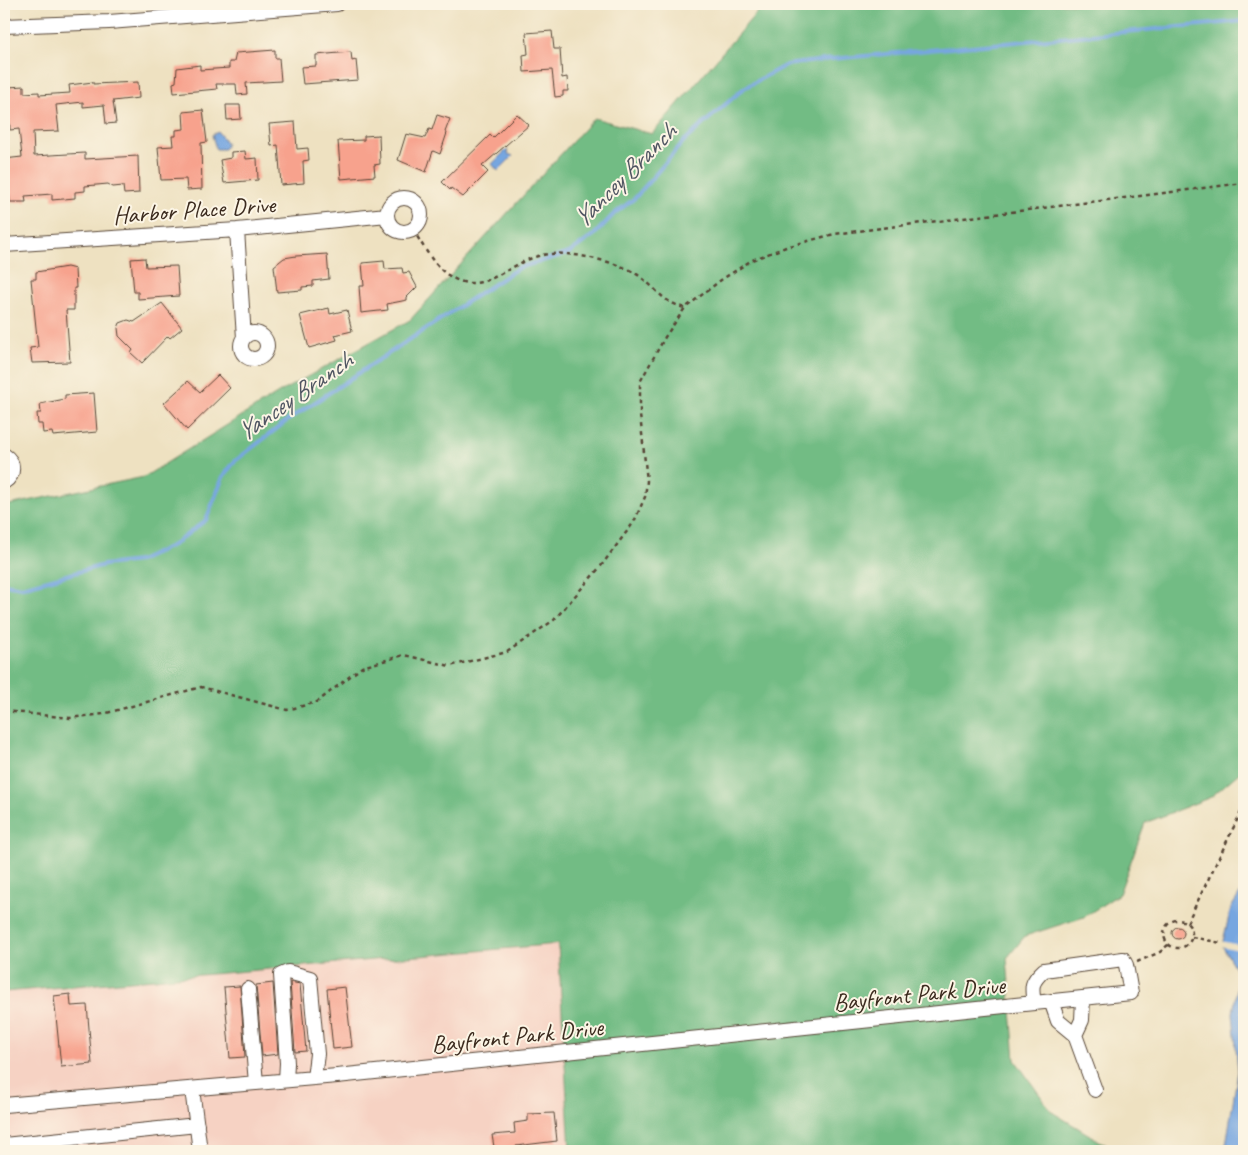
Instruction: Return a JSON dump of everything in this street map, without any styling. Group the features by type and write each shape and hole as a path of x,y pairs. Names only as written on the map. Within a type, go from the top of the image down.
{"street":[{"path":"4,26 109,22 337,4"},
{"path":"399,198 415,201 422,215 421,221 413,230 407,232 396,230 391,226 387,215 390,205 399,198"},
{"name":"Harbor Place Drive","path":"4,245 237,230 387,215"},
{"path":"237,230 244,338"},
{"path":"4,455 10,459 13,469 10,478 4,482"},
{"path":"1034,1003 1032,990 1034,978 1044,970 1122,959 1126,965"},
{"name":"Bayfront Park Drive","path":"4,1106 314,1078 1131,993 1126,965"},
{"path":"286,1080 287,1063 281,975 288,972 310,978 317,1054 314,1078"},
{"path":"248,989 256,1083"},
{"path":"1075,1035 1082,1020 1083,998"},
{"path":"1051,1002 1058,1021 1075,1035 1096,1090"},
{"path":"192,1089 200,1151"},
{"path":"4,1145 197,1126"}],"path":[{"path":"4,711 70,718 103,714 201,688 287,710 317,702 362,667 404,655 450,666 506,652 554,620 601,566 634,522 645,497 647,481 640,415 640,382 665,337 685,308 721,280 752,260 834,234 1244,183"},
{"path":"413,230 437,266 457,280 478,284 531,258 544,255 569,254 609,262 627,270 642,278 659,296 672,304 685,308"},
{"path":"1187,923 1244,806"},
{"path":"1175,920 1191,926 1192,937 1190,942 1182,948 1168,944 1164,934 1170,923 1175,920"},
{"path":"1192,937 1221,943"},
{"path":"1126,965 1160,952 1168,944"}],"shaded area":[{"path":"558,944 570,1151 4,1151 4,992"}],"green space":[{"path":"764,4 1244,4 1244,776 1240,772 1211,797 1145,823 1119,894 1084,917 1025,936 1007,958 1015,1060 1052,1112 1106,1145 1123,1151 570,1151 558,944 4,992 4,506 144,477 280,392 410,320 594,118 652,134"}],"water":[{"path":"218,132 227,144 224,149 216,149 212,135"},
{"path":"507,149 508,154 513,156 498,171 492,164"},
{"path":"1244,887 1244,1151 1225,1151 1238,1071 1233,1013 1239,975 1223,947 1223,941 1231,908"}],"pier":[{"path":"1220,941 1244,946 1244,951 1220,946"}],"building":[{"path":"552,31 554,49 560,49 562,78 567,77 568,91 563,91 563,96 555,97 552,70 524,72 523,55 528,54 526,33"},
{"path":"275,50 275,58 279,58 281,81 246,83 247,94 237,95 236,84 216,84 217,89 174,93 173,83 176,82 177,68 200,65 200,70 229,68 229,62 234,62 236,53"},
{"path":"351,52 352,61 356,60 358,80 303,84 301,67 316,66 316,55"},
{"path":"93,82 93,84 138,82 139,98 113,101 116,123 106,124 104,105 83,107 83,102 56,105 59,131 33,132 34,156 85,153 85,159 138,156 139,193 124,194 123,186 113,187 108,184 85,186 85,191 75,192 75,198 52,200 52,194 25,196 26,202 10,202 9,188 5,188 4,184 4,159 22,157 19,129 10,130 8,87 24,86 24,93 39,92 39,95 70,93 69,85"},
{"path":"226,105 240,105 241,119 227,120"},
{"path":"203,110 207,142 201,143 202,189 187,190 186,179 161,180 158,147 173,146 172,136 176,136 176,130 184,129 183,112"},
{"path":"517,114 529,125 482,166 488,172 463,197 451,188 450,190 442,182 490,135 493,138"},
{"path":"437,115 450,119 440,154 433,151 426,172 398,160 406,134 425,138 429,129 432,130"},
{"path":"295,122 297,149 308,148 309,160 303,161 304,183 281,185 278,145 271,146 269,124"},
{"path":"379,135 380,164 374,165 375,176 341,179 338,141 364,140 364,136"},
{"path":"245,151 246,159 257,158 258,180 224,183 220,160 231,158 231,152"},
{"path":"327,254 329,279 313,281 313,286 302,287 302,290 277,292 274,266 284,258"},
{"path":"145,258 146,267 177,266 179,296 138,299 138,292 134,292 131,259"},
{"path":"384,261 385,269 402,268 403,273 409,272 417,287 407,297 407,300 387,304 388,310 361,313 359,286 364,286 362,263"},
{"path":"67,267 75,269 76,288 74,288 74,310 66,310 70,362 32,363 30,348 38,347 31,279 36,279 36,272"},
{"path":"162,303 182,328 170,338 168,336 142,363 131,353 133,350 119,336 118,328 120,323 128,320 134,322"},
{"path":"329,308 330,314 347,310 352,331 335,335 337,340 309,348 300,315"},
{"path":"218,375 230,388 187,430 164,403 188,381 200,392"},
{"path":"94,393 97,432 53,436 52,432 43,433 42,424 38,424 37,413 41,413 40,404 65,399 65,395"},
{"path":"1178,927 1184,933 1178,939 1172,933"},
{"path":"290,982 300,984 306,1051 295,1052"},
{"path":"273,983 278,1054 262,1056 256,985"},
{"path":"240,986 245,1057 230,1058 224,987"},
{"path":"345,987 352,1047 333,1049 327,989"},
{"path":"70,994 71,1006 87,1005 92,1064 61,1067 54,996"},
{"path":"554,1113 557,1141 516,1146 516,1151 497,1151 496,1146 494,1147 492,1135 515,1133 514,1123 528,1121 528,1114"}],"waterway":[{"name":"Yancey Branch","path":"4,584 22,587 104,565 139,561 173,545 206,520 223,477 235,461 288,420 518,268 569,253 594,235 614,214 635,198 684,141 744,88 786,65 832,59 1244,21"}]}
